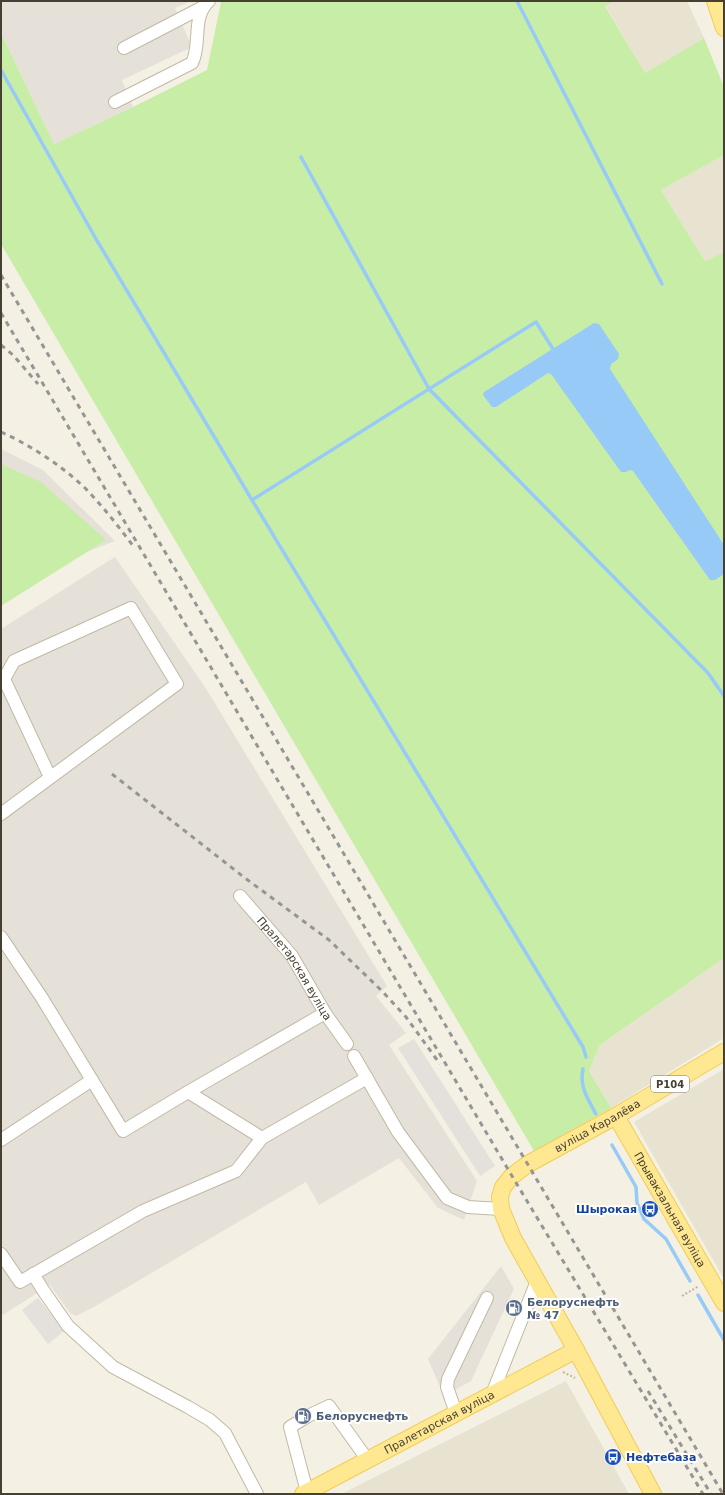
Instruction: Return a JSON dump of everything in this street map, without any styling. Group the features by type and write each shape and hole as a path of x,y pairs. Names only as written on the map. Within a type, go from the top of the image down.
{"main road":[{"path":"715,1 724,28"},
{"name":"вуліца Каралёва","path":"501,1209 500,1197 503,1187 512,1176 528,1164 616,1116 724,1052"},
{"name":"Прывакзальная вуліца","path":"616,1116 724,1303"},
{"path":"501,1209 513,1238 576,1350 653,1494"},
{"name":"Пралетарская вуліца","path":"305,1493 576,1350"}],"lane":[{"path":"124,48 206,4"},
{"path":"115,102 192,63 196,56 199,16 206,4"},
{"path":"1,814 177,684 131,608 14,661 4,679 50,777"},
{"name":"Пралетарская вуліца","path":"240,896 292,956 325,1013 347,1044"},
{"path":"1,937 42,998 123,1131 325,1013"},
{"path":"354,1056 398,1132 447,1198 468,1207 501,1209"},
{"path":"1,1254 20,1282 143,1211 236,1171 262,1138 367,1078"},
{"path":"1,1140 92,1080"},
{"path":"188,1092 262,1138"},
{"path":"34,1274 43,1290 68,1326 113,1367 188,1406 210,1420 225,1433 257,1494"},
{"path":"492,1394 537,1281"},
{"path":"456,1413 447,1387 448,1379 487,1298"},
{"path":"305,1493 290,1427 308,1416 328,1406 367,1460"}],"path":[{"path":"682,1296 711,1280"},
{"path":"559,1373 564,1372 578,1381"}],"shaded area":[{"path":"1,1 192,1 175,8 192,47 122,80 133,107 54,144 1,33"},
{"path":"613,1 687,1 704,38 645,73 605,5"},
{"path":"724,155 724,252 705,261 661,190"},
{"path":"1,449 43,470 115,541 57,563 1,598"},
{"path":"115,557 205,687 387,986 376,996 406,1033 389,1045 477,1181 464,1220 438,1208 399,1158 319,1205 306,1182 76,1316 70,1313 50,1285 1,1316 1,629"},
{"path":"724,958 724,1038 611,1108 589,1071 600,1045"},
{"path":"414,1039 495,1166 480,1176 398,1048"},
{"path":"724,1069 724,1279 634,1122"},
{"path":"501,1266 514,1289 471,1381 444,1396 428,1359"},
{"path":"38,1298 64,1331 48,1344 22,1310"},
{"path":"566,1381 629,1494 341,1494"}],"green space":[{"path":"613,1 605,6 645,73 704,38 724,87 724,155 661,190 705,261 724,252 724,958 600,1045 589,1071 611,1108 534,1151 1,244 1,33 54,144 207,70 221,2"},
{"path":"1,464 41,482 106,540 1,606"}],"water":[{"path":"594,323 599,324 619,354 618,359 611,364 610,369 724,545 724,574 715,580 710,580 633,471 630,470 621,472 551,374 548,373 496,407 492,407 483,395 484,392"}],"waterway":[{"path":"517,1 662,284"},
{"path":"1,70 96,239 583,1047 586,1057"},
{"path":"301,157 429,389 708,673 724,696"},
{"path":"252,500 536,322 553,349"},
{"path":"583,1069 583,1087 596,1114"},
{"path":"612,1145 636,1187 637,1203 644,1219 666,1239 690,1281"},
{"path":"698,1295 724,1340"}],"railway":[{"path":"1,275 723,1494"},
{"path":"1,313 512,1176 703,1494"},
{"path":"1,345 13,355 38,384"},
{"path":"1,432 44,456 74,478 97,501 134,547"},
{"path":"112,774 245,878 329,940 382,991 406,1017 440,1064"},
{"path":"648,1391 711,1494"}],"place":[{"name":"Шырокая","path":"650,1209"},
{"name":"Белоруснефть № 47","path":"514,1308"},
{"name":"Белоруснефть","path":"303,1416"},
{"name":"Нефтебаза","path":"613,1457"}]}
